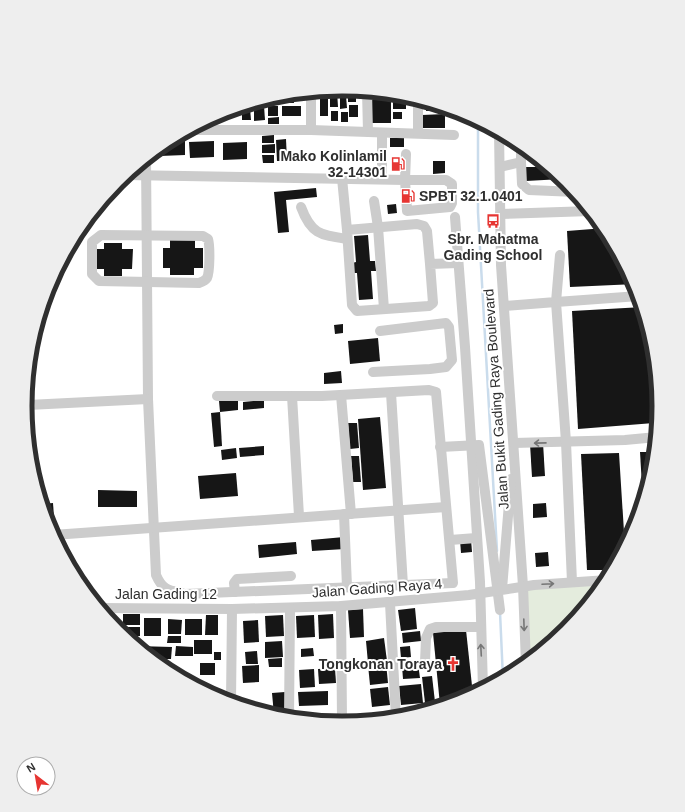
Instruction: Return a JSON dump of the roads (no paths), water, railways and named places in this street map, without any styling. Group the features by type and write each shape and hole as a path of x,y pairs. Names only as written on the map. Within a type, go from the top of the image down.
{"street":[{"path":"367,96 368,132"},
{"path":"310,130 311,97"},
{"path":"418,105 418,133"},
{"path":"201,130 310,130 454,135"},
{"path":"382,136 382,179"},
{"name":"Jalan Bukit Gading Raya Boulevard","path":"499,138 500,214 504,306 514,443 518,587 525,657"},
{"path":"521,152 522,184 529,190 567,192"},
{"path":"136,175 405,180 446,180 450,182 452,203 446,208 407,211 405,180 406,154"},
{"path":"500,167 521,162"},
{"path":"146,166 148,399 153,528 156,575 159,583 165,589 185,594 454,584 436,392 429,390 341,395 217,396"},
{"path":"301,207 306,220 316,232 324,236 347,234 378,227 417,224 424,226 427,231 432,303 419,308 357,312 354,309 347,234 342,178"},
{"path":"374,201 378,227 384,310"},
{"path":"500,214 584,211"},
{"path":"455,217 465,347 475,445 500,610 514,443 651,437"},
{"path":"101,235 203,236 208,239 210,244 208,277 204,282 147,282 99,281 92,274 92,242 101,235"},
{"path":"560,255 556,302 566,442 572,582"},
{"path":"430,264 458,263"},
{"path":"504,306 633,296"},
{"path":"373,372 446,367 452,360 449,327 446,323 380,331"},
{"path":"452,347 465,347"},
{"path":"391,393 397,510 403,585"},
{"path":"341,395 348,514 348,587"},
{"path":"292,396 299,516"},
{"path":"32,405 148,399"},
{"path":"440,447 475,445"},
{"path":"475,445 476,538 484,592 480,627 483,683"},
{"path":"61,535 299,516 446,507"},
{"path":"450,540 476,538"},
{"path":"235,592 234,583 237,579 291,576"},
{"name":"Jalan Gading Raya 4","path":"232,609 290,608 390,603 518,587 600,580"},
{"path":"390,603 396,712"},
{"path":"337,716 341,606"},
{"name":"Jalan Gading 12","path":"107,608 232,609"},
{"path":"289,712 290,608"},
{"path":"231,696 232,609"},
{"path":"425,662 426,638 430,629 436,627 480,627"}],"waterway":[{"path":"478,127 478,212 497,551"},
{"path":"500,612 503,672"}],"place":[{"name":"Mako Kolinlamil 32-14301","path":"398,164"},
{"name":"SPBT 32.1.0401","path":"408,196"},
{"name":"Sbr. Mahatma Gading School","path":"493,221"},
{"name":"Tongkonan Toraya","path":"453,664"}]}
